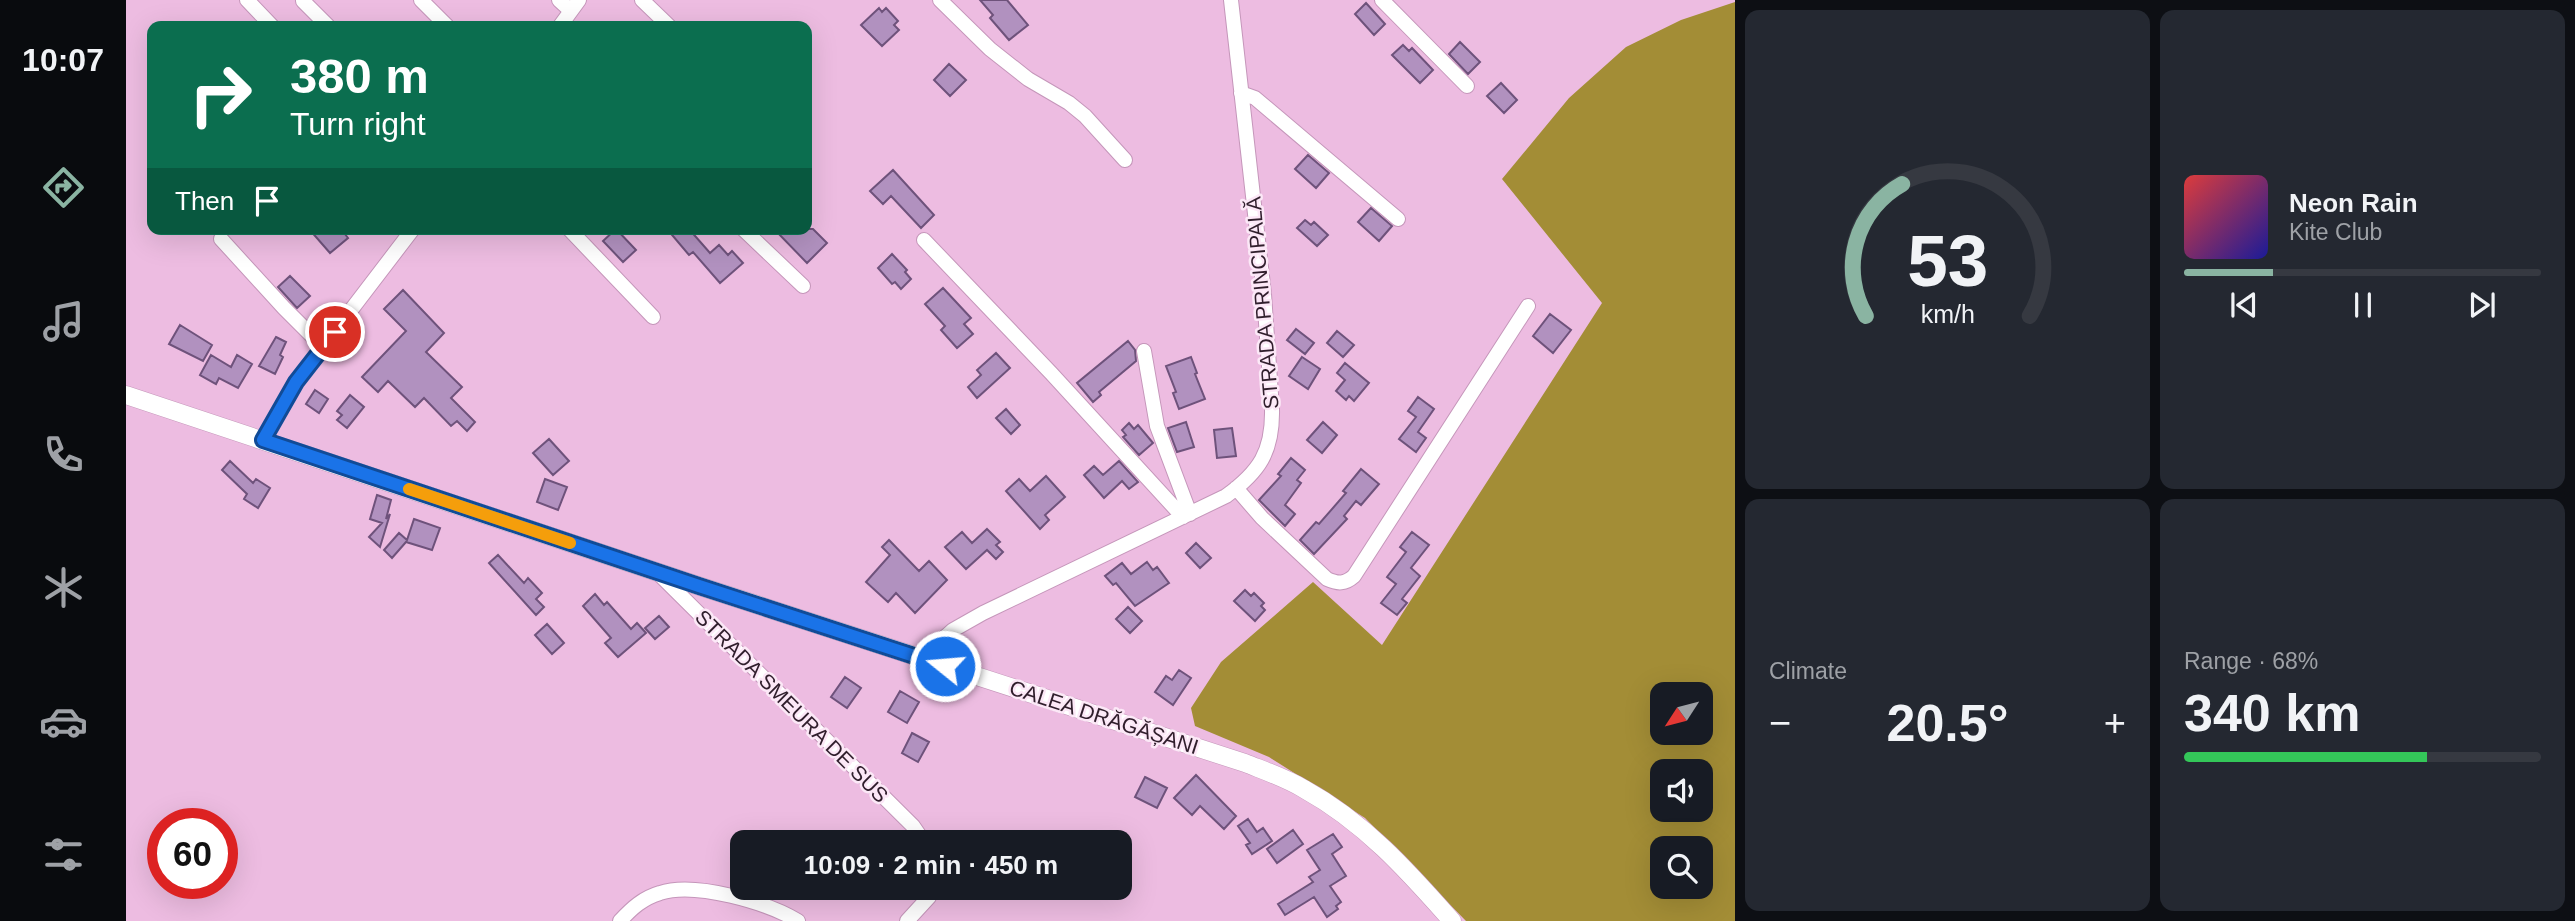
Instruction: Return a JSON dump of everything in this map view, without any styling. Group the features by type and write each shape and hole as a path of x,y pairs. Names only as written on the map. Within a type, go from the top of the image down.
{"main road":[{"name":"CALEA DRĂGĂȘANI","path":"126,394 657,572 1245,763 1304,788 1366,829 1416,879 1452,921"}],"street":[{"path":"247,0 267,21"},
{"path":"421,0 442,21"},
{"path":"559,0 575,6 564,21"},
{"path":"642,0 664,21"},
{"path":"940,0 990,49 1028,79 1069,103 1085,116 1125,160"},
{"name":"STRADA PRINCIPALĂ","path":"922,658 953,630 983,613 1187,516 1236,488 1256,471 1265,455 1273,424 1264,294 1231,0"},
{"path":"1382,0 1466,86"},
{"path":"303,1 323,21"},
{"path":"1241,93 1255,98 1398,219"},
{"path":"263,440 296,382 408,235"},
{"path":"575,235 653,317"},
{"path":"749,235 803,286"},
{"path":"221,239 323,347"},
{"path":"924,240 1187,516"},
{"path":"1236,488 1262,518 1327,579 1337,583 1347,582 1354,576 1528,306"},
{"path":"1144,351 1157,426 1187,516"},
{"name":"STRADA SMEURA DE SUS","path":"657,572 916,830"},
{"path":"620,921 633,907 647,898 674,890 712,893 750,901 778,909 799,921"},
{"path":"907,921 926,900"}],"shaded area":[{"path":"1735,2 1735,921 1466,921 1365,818 1269,757 1195,726 1191,708 1221,662 1313,582 1382,645 1602,303 1502,179 1569,98 1626,47 1681,20"}],"building":[{"path":"980,0 1007,0 1028,25 1009,40 990,18 993,15"},
{"path":"1366,3 1385,24 1374,35 1355,14"},
{"path":"879,8 882,12 886,8 898,21 894,25 899,30 882,46 861,25"},
{"path":"1460,42 1480,62 1468,74 1449,54"},
{"path":"1403,45 1409,51 1412,48 1433,70 1420,83 1392,55"},
{"path":"949,64 966,80 950,96 934,80"},
{"path":"1501,83 1517,100 1504,113 1487,96"},
{"path":"1308,155 1329,173 1316,188 1295,169"},
{"path":"893,170 934,215 921,228 891,196 883,204 870,191"},
{"path":"1371,208 1392,226 1379,241 1358,222"},
{"path":"1305,220 1311,225 1314,222 1328,235 1317,246 1297,228"},
{"path":"813,229 827,243 807,263 780,235 812,235"},
{"path":"314,235 346,235 348,238 330,253"},
{"path":"610,235 622,235 636,250 623,262 603,241"},
{"path":"672,235 694,235 710,253 719,245 728,255 732,251 743,263 720,283 693,252 689,255"},
{"path":"892,254 907,270 905,272 911,279 901,289 895,282 892,284 878,268"},
{"path":"290,276 310,296 297,308 278,287"},
{"path":"943,288 971,318 964,324 973,334 957,348 941,330 945,326 925,304"},
{"path":"403,290 444,333 426,352 462,387 451,398 475,422 467,431 457,421 451,426 424,398 415,407 388,381 378,392 362,377 406,331 384,309"},
{"path":"1550,314 1571,330 1553,353 1533,336"},
{"path":"180,325 212,345 203,361 169,344"},
{"path":"1296,329 1314,343 1305,354 1287,340"},
{"path":"1337,331 1354,345 1343,357 1327,343"},
{"path":"276,337 286,342 275,374 259,366"},
{"path":"1128,341 1135,350 1136,361 1099,392 1101,395 1093,402 1077,383"},
{"path":"996,353 1010,368 977,398 968,387 981,375 977,370"},
{"path":"211,355 231,367 237,355 252,364 238,388 219,378 216,384 200,375"},
{"path":"1191,357 1205,399 1179,409 1166,366"},
{"path":"1302,357 1320,369 1308,389 1289,376"},
{"path":"1345,363 1369,383 1354,401 1349,396 1346,400 1336,391 1345,380 1337,373"},
{"path":"315,390 328,399 319,413 306,404"},
{"path":"350,395 364,407 347,428 337,420 342,415 337,411"},
{"path":"1418,397 1434,409 1418,432 1426,438 1416,452 1399,439 1416,417 1408,411"},
{"path":"1006,409 1020,425 1011,434 996,418"},
{"path":"1186,422 1194,447 1177,452 1168,428"},
{"path":"1323,422 1337,435 1322,453 1307,440"},
{"path":"1129,423 1134,429 1138,425 1153,443 1139,455 1123,437 1126,435 1122,430"},
{"path":"1232,428 1236,456 1217,458 1214,430"},
{"path":"549,439 569,461 553,475 533,453"},
{"path":"1291,458 1305,470 1297,480 1301,483 1285,505 1295,514 1285,526 1259,500 1281,476 1278,474"},
{"path":"230,461 253,483 256,479 270,488 258,508 244,499 247,494 222,470"},
{"path":"1119,461 1138,482 1129,489 1122,481 1104,498 1084,475 1094,466 1103,475"},
{"path":"1361,469 1379,484 1361,505 1356,501 1344,516 1347,519 1314,554 1300,540 1316,522 1319,524 1346,493 1343,491"},
{"path":"1046,476 1065,497 1045,515 1049,520 1040,529 1006,491 1019,479 1030,491"},
{"path":"545,479 567,487 558,510 537,502"},
{"path":"377,495 391,500 386,519 390,514 380,547 369,537 382,523 370,519"},
{"path":"414,519 440,528 432,550 406,542 392,558 384,550 399,533 407,540"},
{"path":"987,529 1000,542 996,545 1003,552 996,559 987,550 966,569 945,547 962,532 972,543"},
{"path":"1412,532 1429,545 1411,568 1420,576 1402,599 1407,603 1397,615 1381,603 1396,584 1387,577 1406,552 1400,547"},
{"path":"889,540 919,571 929,561 947,580 915,613 896,593 888,602 866,582 890,555 882,547"},
{"path":"1196,543 1211,558 1200,568 1186,553"},
{"path":"498,555 524,583 528,578 542,593 536,599 544,607 536,615 489,563"},
{"path":"1147,562 1153,570 1157,567 1169,583 1135,606 1116,583 1113,585 1105,576 1122,563 1131,574"},
{"path":"1245,590 1251,596 1254,593 1264,603 1261,606 1265,610 1255,621 1234,601"},
{"path":"595,594 604,605 607,602 631,629 637,623 646,633 618,657 605,643 611,638 583,606"},
{"path":"1128,607 1142,621 1130,633 1116,619"},
{"path":"659,616 669,627 655,639 645,628"},
{"path":"547,624 564,643 552,654 535,635"},
{"path":"1179,670 1191,678 1173,705 1155,692 1166,676 1172,680"},
{"path":"845,677 861,688 847,708 831,697"},
{"path":"900,691 919,702 907,723 888,712"},
{"path":"912,733 929,742 918,762 902,753"},
{"path":"1196,775 1236,816 1224,829 1200,806 1192,815 1174,798"},
{"path":"1145,777 1167,788 1157,808 1135,797"},
{"path":"1248,819 1257,832 1263,828 1272,841 1252,854 1246,845 1250,843 1238,826"},
{"path":"1293,830 1303,844 1277,863 1267,849"},
{"path":"1333,834 1342,847 1332,854 1346,876 1330,886 1341,902 1336,906 1338,909 1327,917 1314,897 1285,915 1278,904 1313,882 1309,877 1320,870 1307,850"}],"slow traffic":[{"path":"409,489 570,543"}],"route":[{"path":"335,332 296,382 263,440 945,666"}]}
